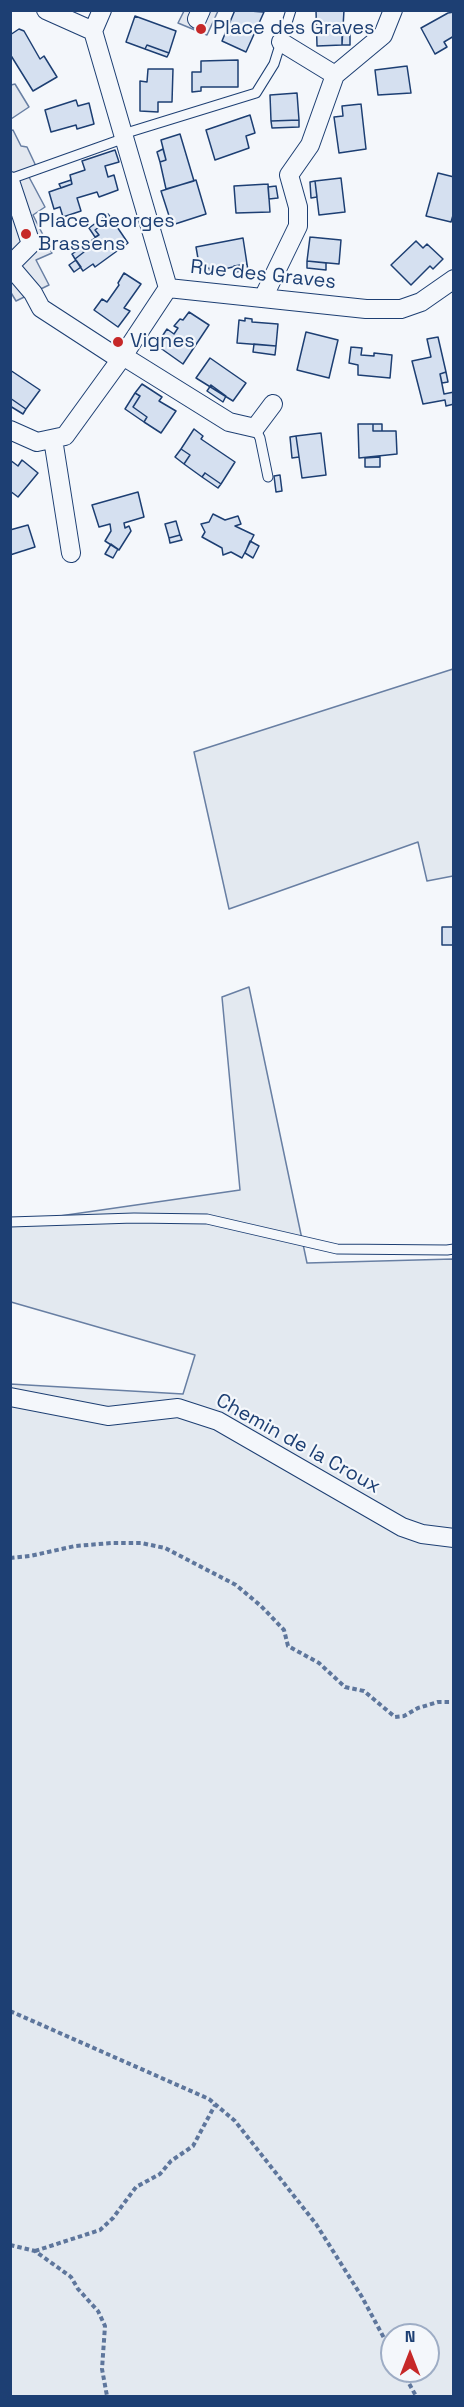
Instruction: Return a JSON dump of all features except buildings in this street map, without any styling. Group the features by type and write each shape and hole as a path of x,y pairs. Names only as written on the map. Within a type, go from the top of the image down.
{"street":[{"path":"46,10 93,31 102,10"},
{"path":"263,298 298,226 298,207 289,175 309,145 335,75 383,35 393,10"},
{"name":"Rue des Graves","path":"93,31 168,288 366,309 401,309 421,302 453,279"},
{"path":"281,42 335,75"},
{"path":"10,180 31,244 10,266 33,293 41,308 229,422 255,428 273,404"},
{"path":"10,430 37,442 65,436 122,358 168,288"},
{"path":"52,439 71,553"},
{"name":"Chemin de la Croux","path":"10,1397 108,1416 178,1408 218,1421 402,1527 422,1534 453,1538"}],"lane":[{"path":"10,180 124,136 256,93 274,64 291,10"},
{"path":"255,428 260,438 268,477"},
{"path":"10,1222 134,1218 207,1219 337,1249 453,1249"}],"path":[{"path":"10,1558 111,1542 141,1542 165,1548 236,1585 284,1630 288,1646 320,1663 345,1687 364,1691 372,1696 395,1718 438,1702 453,1702"},
{"path":"10,2011 209,2099 235,2121 316,2224 362,2297 380,2331"},
{"path":"35,2251 100,2230 113,2218 136,2187 160,2174 171,2161 193,2146 215,2104"},
{"path":"10,2245 35,2251 71,2277 78,2289 98,2311 105,2326 102,2369 107,2397"},
{"path":"408,2383 416,2397"}],"shaded area":[{"name":"Place des Graves","path":"184,11 218,11 207,35 178,23"},
{"path":"15,84 29,107 11,119 11,85"},
{"name":"Place Georges Brassens","path":"13,130 21,146 27,147 35,164 29,177 45,207 33,215 52,253 36,260 49,285 16,301 10,291 10,131"},
{"path":"453,669 453,876 427,881 418,842 229,909 194,752"},
{"path":"249,987 307,1263 453,1259 453,2396 11,2396 10,1384 183,1394 195,1355 11,1302 11,1223 240,1190 222,997"}],"place":[{"name":"Place des Graves","path":"201,29"},
{"name":"Place Georges Brassens","path":"26,234"},
{"name":"Vignes","path":"118,342"}]}
